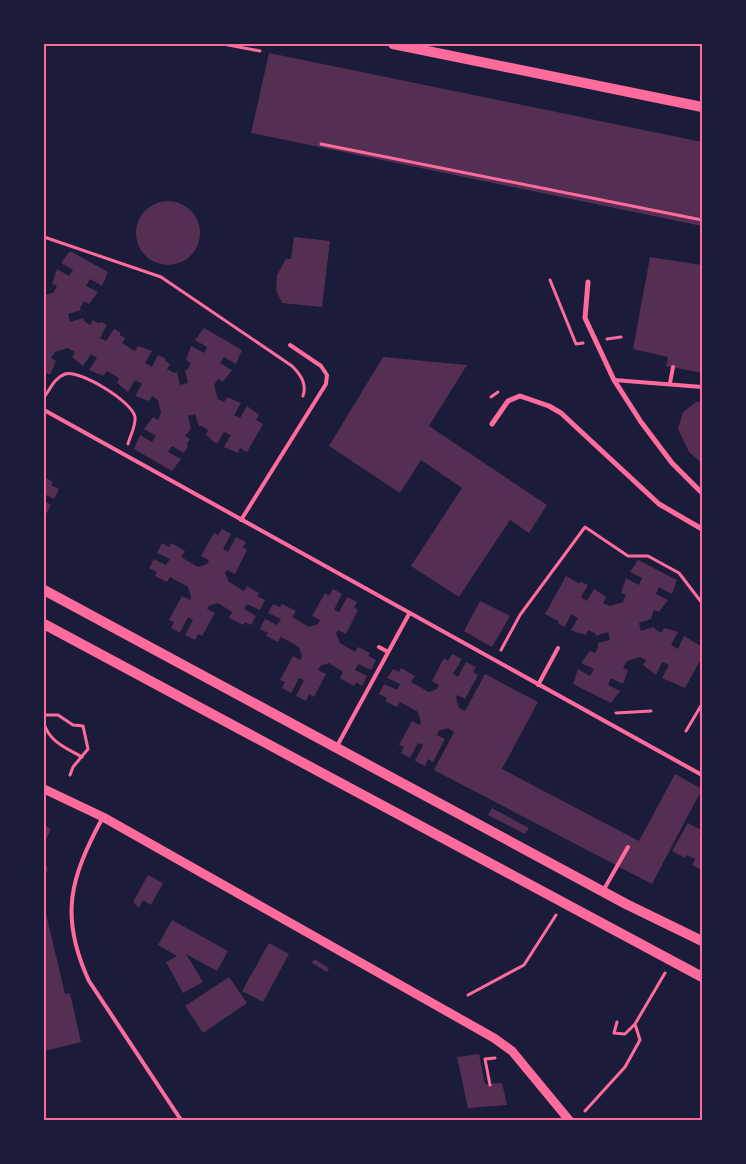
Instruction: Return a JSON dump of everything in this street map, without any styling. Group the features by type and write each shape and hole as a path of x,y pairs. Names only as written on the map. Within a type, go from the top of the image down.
{"main road":[{"path":"393,44 702,107"},
{"path":"44,590 603,891 702,941"},
{"path":"44,624 702,977"}],"street":[{"path":"588,282 585,318 614,380 641,422 672,463 702,493"},
{"path":"492,424 508,401 520,396 549,406 561,413 659,504 702,529"},
{"path":"44,789 103,817 494,1038 512,1051 569,1120"}],"lane":[{"path":"241,520 326,384 327,375 321,366 290,346"},
{"path":"670,383 673,367"},
{"path":"614,380 702,387"},
{"path":"44,410 702,775"},
{"path":"336,747 409,614"},
{"path":"379,646 388,652"},
{"path":"538,685 558,648"},
{"path":"103,817 84,853 73,889 72,927 76,946 89,981 181,1120"},
{"path":"603,891 628,847"}],"path":[{"path":"223,44 260,51"},
{"path":"321,144 702,220"},
{"path":"44,237 162,277 292,366 301,374 305,389 303,397"},
{"path":"550,280 576,344"},
{"path":"44,398 50,387 65,374 83,376 125,402 132,410 135,417 128,450"},
{"path":"498,655 520,615 585,527 628,556 648,556 679,573 702,603"},
{"path":"686,731 702,704"},
{"path":"44,715 58,715 73,725 83,726 88,749 73,767 70,775"},
{"path":"44,724 48,734 57,743 82,757"},
{"path":"468,995 524,965 558,912"},
{"path":"618,1022 614,1033 625,1034 635,1024 666,970"},
{"path":"584,1111 625,1067 640,1040 635,1024"},
{"path":"490,1086 485,1059 495,1058"}],"building":[{"path":"269,53 702,142 702,226 251,133"},
{"path":"162,201 174,201 191,210 198,221 200,233 198,245 191,256 174,265 162,265 150,260 141,251 136,239 136,227 141,215 150,206"},
{"path":"294,237 330,241 322,307 282,303 276,290 277,275 286,259 291,259"},
{"path":"70,251 108,272 102,286 90,279 86,286 98,292 89,304 84,301 80,308 81,310 68,314 70,322 83,318 90,325 93,320 107,325 100,338 106,341 114,329 120,332 120,335 125,338 122,343 135,351 138,346 152,351 145,363 152,367 158,355 165,358 165,361 170,364 167,369 174,373 177,372 180,385 188,383 185,370 187,370 191,363 186,360 191,346 204,353 207,347 195,340 204,328 242,350 236,364 224,357 220,363 232,370 223,382 218,379 214,385 218,399 224,402 227,397 241,403 234,415 240,418 247,406 259,415 256,420 263,424 247,452 240,448 238,453 224,447 231,435 224,432 217,444 211,440 206,435 208,430 199,426 195,414 188,416 191,429 185,436 190,439 184,453 172,446 168,452 181,459 172,471 134,449 140,435 152,442 156,436 144,429 153,417 158,420 161,413 158,400 152,396 149,401 135,396 142,384 135,380 128,392 117,383 119,378 107,371 103,376 89,370 97,358 91,354 83,366 72,357 75,352 68,348 55,352 51,358 56,361 50,375 44,371 44,295 53,293 57,286 52,284 57,269 69,276 73,270 61,263"},
{"path":"650,257 702,265 702,373 666,366 668,357 633,349"},
{"path":"383,357 467,365 429,426 547,505 529,533 510,520 459,597 411,566 462,488 421,460 400,493 329,446"},
{"path":"696,402 702,402 702,463 689,452 678,429 683,412"},
{"path":"44,477 53,482 51,485 59,489 54,499 44,494"},
{"path":"44,501 51,505 46,514 44,513"},
{"path":"222,529 231,534 223,549 228,552 236,537 246,542 243,547 247,550 235,574 227,570 225,573 229,582 244,591 247,586 259,593 257,596 265,600 260,610 247,604 244,609 256,616 251,625 245,622 243,625 229,618 232,612 218,603 209,606 207,609 215,613 202,636 198,634 195,640 185,635 193,620 188,617 180,633 171,628 174,622 169,620 182,596 190,600 188,587 170,577 167,582 155,576 157,572 149,568 154,559 166,565 170,559 157,553 162,543 169,547 171,543 185,551 181,557 198,567 207,564 209,560 201,556 214,533 218,535"},
{"path":"638,560 677,580 672,594 659,587 656,594 668,600 659,612 654,610 651,619 639,623 641,631 654,627 661,633 664,628 678,632 671,645 678,649 684,636 702,647 702,657 685,688 662,678 669,665 662,662 656,675 643,665 646,660 640,657 627,661 623,668 628,670 623,684 611,678 608,685 620,691 611,703 573,684 578,669 590,676 594,669 581,663 590,651 595,653 598,643 610,640 608,632 596,636 595,633 588,630 586,635 578,633 571,630 578,618 571,614 565,627 545,614 566,576 578,583 581,582 588,585 581,597 587,601 594,589 606,597 603,603 610,606 623,602 626,595 621,593 626,578 639,585 642,578 630,572"},
{"path":"333,589 342,594 334,610 339,612 347,597 357,602 354,607 358,610 346,634 338,630 336,633 340,643 355,652 358,647 370,653 368,656 376,660 371,670 358,664 355,670 367,676 362,686 356,682 354,686 340,678 343,672 329,663 320,666 318,670 326,674 314,697 309,694 306,701 296,696 304,680 299,678 291,693 282,688 285,682 280,680 293,656 300,660 302,657 299,647 281,637 278,642 266,636 268,633 260,629 265,619 277,625 281,619 268,613 273,604 280,607 282,604 296,611 292,617 309,627 318,624 320,620 312,616 325,593 329,596"},
{"path":"480,601 510,616 492,647 464,631"},
{"path":"452,654 462,659 453,674 458,677 466,662 476,667 473,672 478,675 465,699 457,695 459,708 465,711 485,674 538,702 502,769 639,841 675,774 702,789 652,884 434,770 454,732 448,728 439,731 437,735 445,739 433,762 428,759 425,766 415,761 423,745 418,743 410,758 401,753 404,747 399,745 412,721 420,725 421,722 418,712 400,702 397,707 385,701 387,698 379,694 384,684 397,690 400,684 387,678 393,669 399,672 401,668 415,676 411,682 429,692 437,689 439,685 432,681 444,658 448,661"},
{"path":"492,808 529,828 525,834 488,815"},
{"path":"688,823 701,830 699,833 702,835 702,870 692,865 695,859 686,855 685,858 672,851"},
{"path":"44,825 51,829 44,843"},
{"path":"44,856 48,871 44,872"},
{"path":"148,875 163,883 151,905 143,900 139,908 133,902"},
{"path":"44,905 65,994 70,993 81,1042 44,1051"},
{"path":"172,920 228,951 217,971 186,954 203,982 183,993 166,962 177,956 158,945"},
{"path":"269,943 289,954 263,1002 242,991"},
{"path":"314,959 329,968 327,972 312,963"},
{"path":"229,977 247,1003 203,1033 185,1006"},
{"path":"479,1054 485,1084 502,1083 507,1105 468,1108 457,1057"}]}
